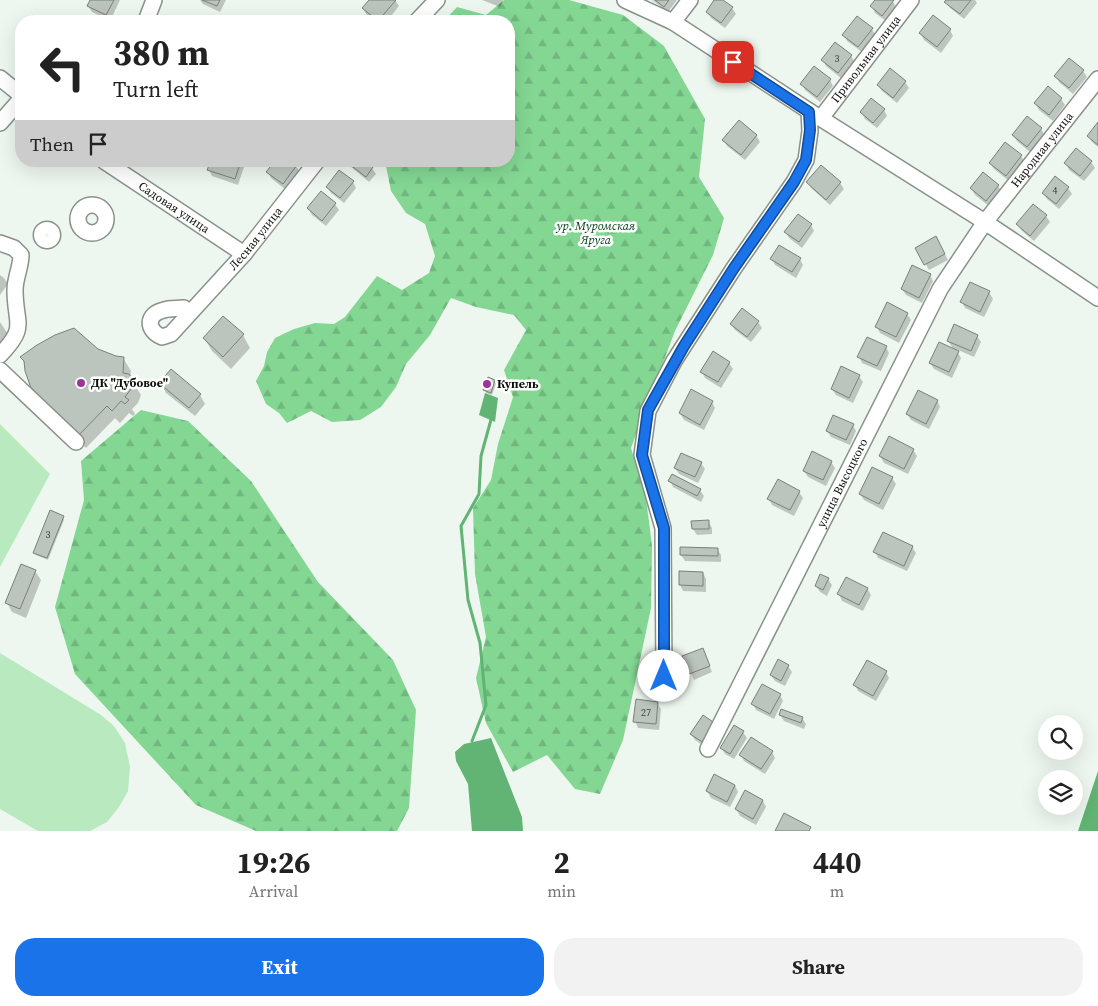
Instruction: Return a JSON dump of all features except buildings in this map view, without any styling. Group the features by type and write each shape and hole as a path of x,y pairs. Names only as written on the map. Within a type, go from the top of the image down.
{"street":[{"path":"148,15 154,0"},
{"path":"423,15 437,0"},
{"path":"625,0 673,22 815,115 985,222 1098,298"},
{"path":"673,22 690,0"},
{"name":"Привольная улица","path":"815,115 910,0"},
{"path":"0,78 15,90"},
{"name":"Народная улица","path":"985,222 1098,79"},
{"path":"0,124 15,106"},
{"path":"664,676 664,528 642,455 648,410 679,354 734,268 794,182 806,160 810,130 815,115"},
{"name":"Садовая улица","path":"113,167 244,254"},
{"name":"Лесная улица","path":"189,313 244,254 311,167"},
{"name":"улица Высоцкого","path":"708,750 940,289 985,222"},
{"path":"0,243 14,248 21,255 21,264 15,289 18,331 12,342 0,355"},
{"path":"0,370 76,442"}],"shaded area":[{"path":"485,393 498,398 495,422 479,415"},
{"path":"0,424 50,474 0,567"},
{"path":"0,653 101,715 114,726 125,743 130,767 128,791 119,807 107,822 90,831 38,831 0,809"},
{"path":"491,738 522,817 523,831 472,831 468,784 456,761 455,752 464,744"},
{"path":"1098,771 1098,831 1078,831"}],"green space":[{"name":"ур. Муромская Яруга","path":"504,0 569,0 623,15 664,46 705,119 699,177 724,218 713,255 675,331 631,448 646,498 652,546 651,608 623,740 600,794 575,789 547,755 513,772 486,723 476,678 486,637 475,574 473,508 491,480 498,444 513,397 504,370 526,330 514,315 476,307 451,298 430,335 406,364 396,387 381,407 360,420 332,422 311,411 287,423 279,413 266,404 256,381 264,366 267,352 275,338 294,329 315,323 334,324 345,317 377,276 402,290 429,273 435,256 425,224 406,213 391,191 386,167 515,167 515,15 486,15"},
{"name":"ур. Муромская Яруга","path":"457,7 486,15 450,15"},
{"path":"141,410 188,421 251,481 318,582 393,660 416,710 409,808 397,831 256,831 196,805 75,674 55,607 84,500 81,461"}],"waterway":[{"path":"472,741 486,705 480,643 468,600 461,526 479,494 481,456 492,416"}],"place":[{"name":"ДК \"Дубовое\"","path":"81,383"},
{"name":"Купель","path":"487,384"}],"route":[{"path":"664,676 664,528 642,455 648,410 674,361 734,268 794,182 806,160 810,130 809,112 733,62"}]}
